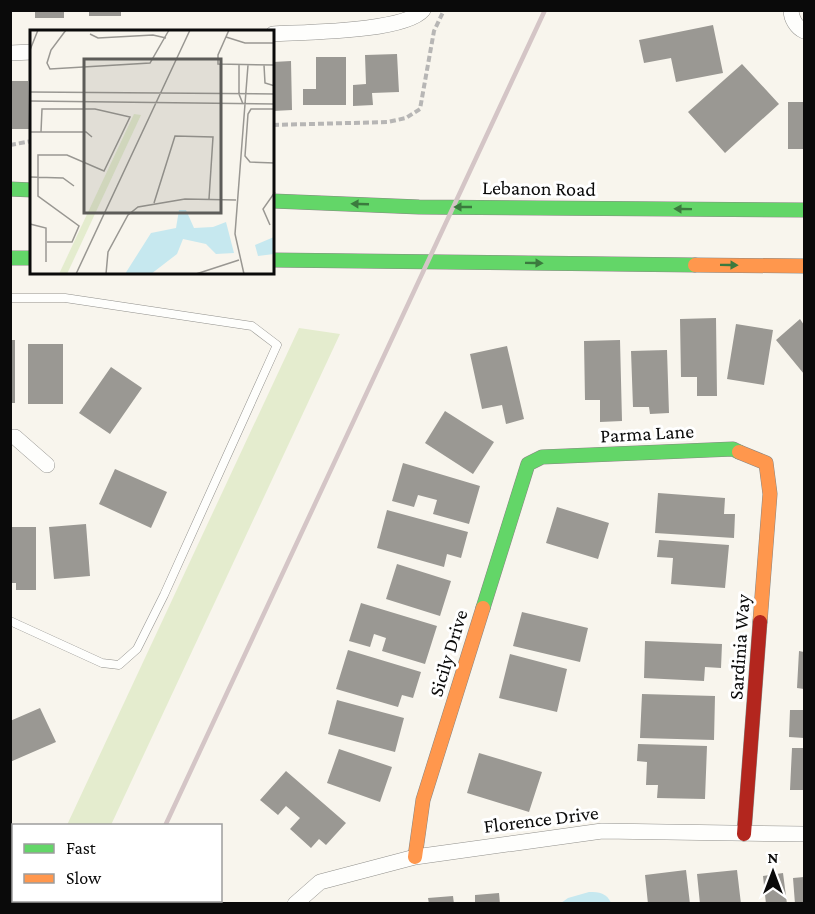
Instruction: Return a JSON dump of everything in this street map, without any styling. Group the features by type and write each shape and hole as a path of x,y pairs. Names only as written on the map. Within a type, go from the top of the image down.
{"main road":[{"path":"10,189 30,190"},
{"name":"Lebanon Road","path":"274,201 419,207 804,210"},
{"path":"10,258 30,258"},
{"path":"274,260 804,266"},
{"name":"Parma Lane","path":"528,464 542,457 733,449 765,463"},
{"name":"Sardinia Way","path":"744,834 770,494 765,463"},
{"name":"Sicily Drive","path":"415,856 423,800 528,464"}],"street":[{"path":"274,34 378,27 410,19 423,10"},
{"path":"791,13 799,28 804,31"},
{"path":"10,53 30,52"},
{"path":"10,437 15,437 47,465"},
{"name":"Florence Drive","path":"295,903 320,882 415,856 602,831 804,834"}],"lane":[{"path":"10,298 65,298 252,326 278,345 137,649 119,665 102,663 10,621"}],"path":[{"path":"274,126 388,122 406,118 420,108 434,31 444,10"},
{"path":"10,145 30,141"}],"green space":[{"path":"299,328 340,334 111,824 67,824"}],"water":[{"path":"589,892 602,894 611,903 561,903 568,898"}],"building":[{"path":"35,10 64,10 64,18 35,18"},
{"path":"89,10 121,10 121,16 89,16"},
{"path":"713,25 723,73 676,82 671,58 644,63 639,40"},
{"path":"397,54 399,92 372,93 373,105 353,106 353,85 366,84 365,55"},
{"path":"316,57 346,57 346,105 303,105 303,89 316,89"},
{"path":"291,61 292,110 274,111 274,62"},
{"path":"742,64 779,104 725,153 688,112"},
{"path":"10,81 28,81 29,129 10,129"},
{"path":"788,102 804,102 804,149 788,149"},
{"path":"716,318 717,396 697,396 697,377 681,377 680,319"},
{"path":"800,319 804,325 804,374 776,340"},
{"path":"736,324 773,330 764,385 727,379"},
{"path":"10,340 15,340 15,403 10,403"},
{"path":"620,340 622,421 600,422 600,400 585,400 584,341"},
{"path":"28,344 63,344 63,404 28,404"},
{"path":"507,346 524,419 506,424 502,405 482,409 470,354"},
{"path":"667,350 669,413 650,414 649,407 633,407 631,351"},
{"path":"111,367 142,388 110,434 79,413"},
{"path":"445,411 494,442 473,474 425,443"},
{"path":"403,463 480,486 469,524 433,514 437,500 418,495 414,507 392,501"},
{"path":"115,469 167,492 151,528 99,504"},
{"path":"658,493 725,498 724,514 735,514 734,538 655,533"},
{"path":"557,507 609,523 598,559 546,543"},
{"path":"387,510 468,532 461,558 447,554 444,567 377,548"},
{"path":"86,524 90,576 54,579 49,527"},
{"path":"10,527 36,527 36,590 16,590 16,583 10,583"},
{"path":"659,540 729,545 725,588 671,584 673,558 657,557"},
{"path":"397,564 451,581 440,616 386,599"},
{"path":"361,603 437,626 425,664 382,651 386,638 374,634 370,647 349,641"},
{"path":"522,612 588,628 580,662 513,646"},
{"path":"645,641 722,644 721,668 705,667 704,681 644,678"},
{"path":"348,650 421,672 413,698 402,695 398,707 336,689"},
{"path":"799,651 804,652 804,689 797,688"},
{"path":"510,654 567,669 557,712 499,698"},
{"path":"642,694 715,696 714,740 640,738"},
{"path":"337,700 404,718 395,752 328,734"},
{"path":"40,708 56,742 10,762 10,721"},
{"path":"790,710 804,710 804,738 789,737"},
{"path":"638,744 707,746 705,799 657,798 658,785 646,785 647,762 637,761"},
{"path":"792,748 804,748 804,790 790,790"},
{"path":"339,749 392,767 380,802 327,783"},
{"path":"479,753 542,772 529,812 467,793"},
{"path":"286,771 346,823 326,845 319,839 311,848 290,829 300,818 286,806 278,815 260,800"},
{"path":"686,870 690,904 648,904 645,875"},
{"path":"737,870 741,904 700,904 697,874"},
{"path":"783,873 787,904 766,904 763,876"},
{"path":"804,877 804,904 795,904 793,878"},
{"path":"499,893 500,904 475,904 475,895"},
{"path":"453,896 454,904 429,904 428,898"}],"railway":[{"path":"166,824 545,10"}],"traffic: fast":[{"path":"10,189 30,190"},
{"path":"274,201 419,207 804,210"},
{"path":"10,258 30,258"},
{"path":"274,260 695,265"},
{"path":"483,608 528,464 542,457 733,449 739,452"}],"traffic: slow":[{"path":"695,265 804,266"},
{"path":"739,452 766,463 770,494 760,622"},
{"path":"415,857 423,800 483,608"}],"traffic: jam":[{"path":"744,834 760,622"}]}
